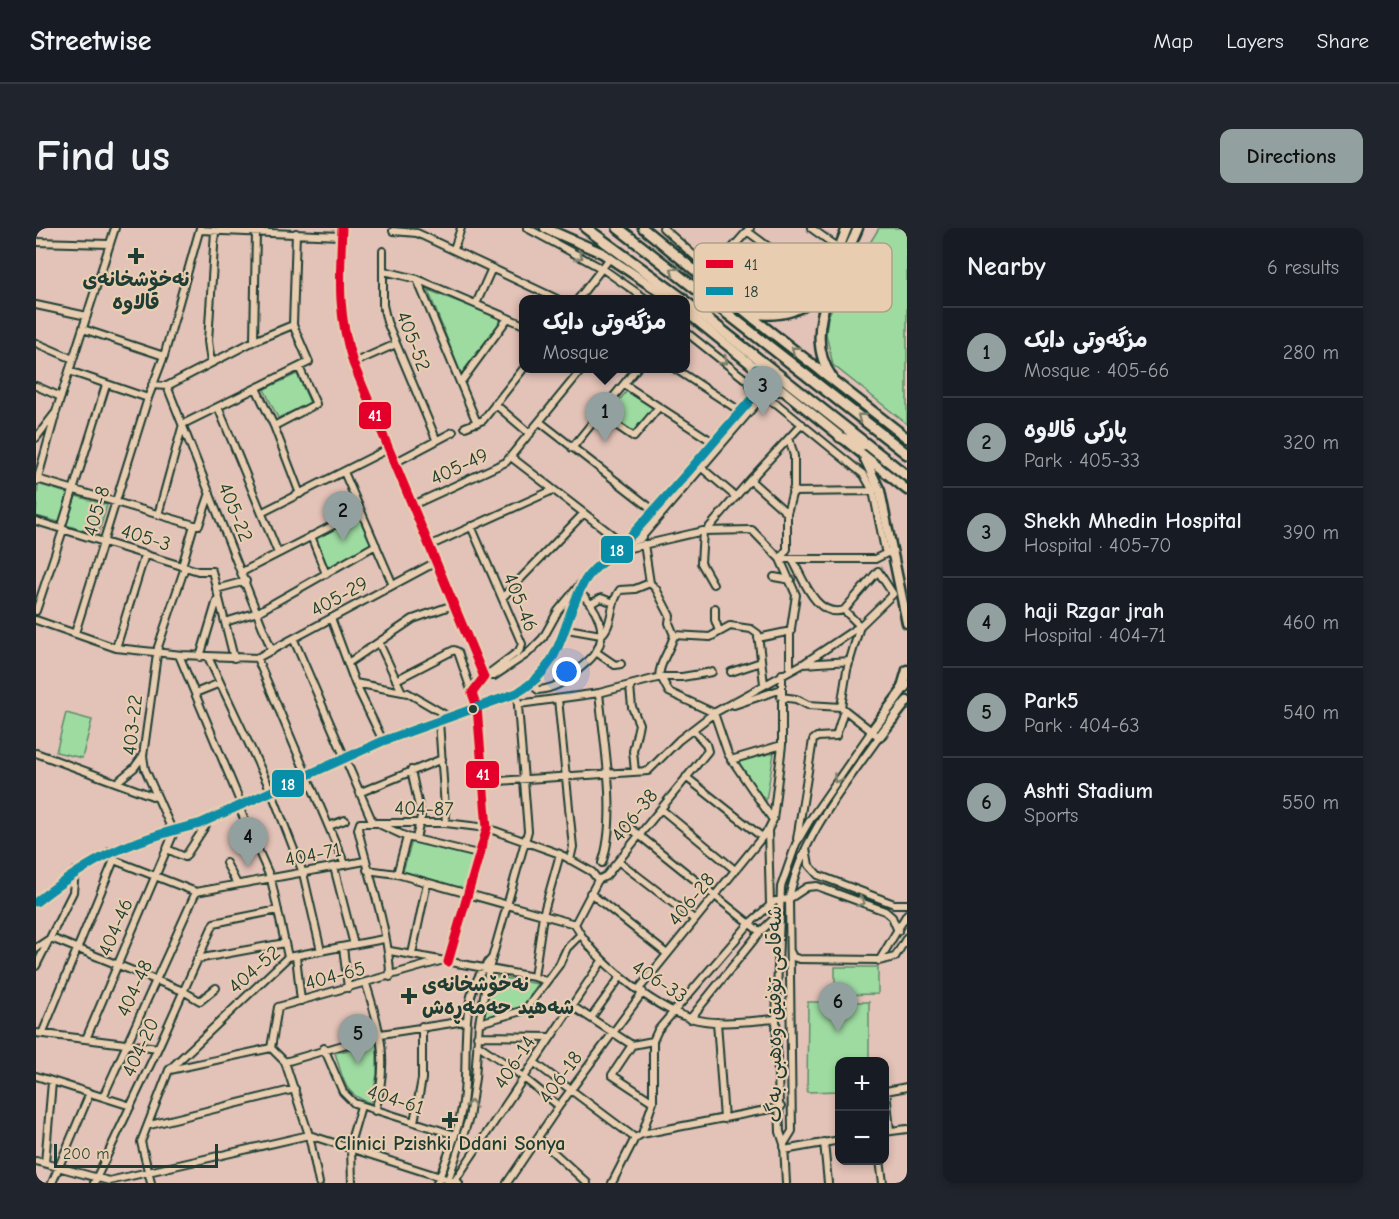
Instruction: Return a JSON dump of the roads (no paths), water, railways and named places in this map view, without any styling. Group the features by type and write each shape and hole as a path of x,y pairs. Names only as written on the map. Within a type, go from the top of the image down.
{"highway":[{"path":"585,228 677,295"},
{"path":"618,228 694,287"},
{"path":"645,271 654,286"},
{"path":"699,312 907,476"},
{"path":"725,312 907,454"},
{"path":"840,437 869,446"}],"main road":[{"path":"545,228 610,258 665,295"},
{"path":"643,228 694,268"},
{"path":"841,243 847,228"},
{"path":"852,243 858,228"},
{"path":"747,313 774,316 788,312"},
{"path":"823,312 820,350 828,372 835,382"},
{"path":"747,313 907,438"},
{"path":"690,315 907,490"},
{"path":"895,428 907,433"},
{"path":"864,456 880,491 890,554 907,623"},
{"path":"900,693 907,670"},
{"name":"شەقامی تۆفیق وەهبی بەگ","path":"875,734 907,684"},
{"name":"شەقامی تۆفیق وەهبی بەگ","path":"875,734 894,717 907,701"},
{"path":"894,717 907,713"}],"street":[{"path":"115,228 56,412 37,481 194,525"},
{"path":"342,228 340,311 342,329 353,363 484,676"},
{"path":"454,249 461,228"},
{"path":"527,228 603,269 638,295"},
{"path":"663,228 694,255"},
{"path":"812,228 832,243"},
{"path":"200,229 256,232 273,230 341,236"},
{"name":"405-8","path":"75,633 152,385 164,356 200,229"},
{"path":"737,243 748,230 765,243"},
{"path":"211,363 208,341 215,231"},
{"path":"393,231 417,233 547,295"},
{"path":"254,341 256,232"},
{"path":"158,515 183,424 309,362 293,325 296,233"},
{"path":"36,242 109,244"},
{"path":"672,250 678,242"},
{"name":"405-52","path":"383,251 384,313 436,439"},
{"path":"582,295 610,258"},
{"path":"476,304 492,268"},
{"path":"384,271 417,279 519,323"},
{"path":"417,279 429,313 477,423"},
{"path":"36,305 87,316"},
{"path":"769,312 774,316"},
{"path":"460,382 508,318"},
{"path":"152,385 167,386 254,341 293,325"},
{"path":"82,329 164,356"},
{"path":"690,335 749,382 758,396 773,402 856,467 873,491 890,554 875,560 780,559"},
{"path":"36,343 73,359"},
{"path":"353,363 396,344"},
{"path":"274,426 316,404 299,367"},
{"path":"624,544 640,539 703,469 758,396 760,384 756,369"},
{"path":"69,371 148,398"},
{"path":"465,427 483,420 520,373"},
{"name":"405-49","path":"413,505 506,462 580,373"},
{"path":"572,448 634,373"},
{"path":"680,373 740,411"},
{"path":"36,611 106,385"},
{"path":"625,385 713,442"},
{"path":"36,386 61,397"},
{"name":"405-22","path":"167,386 246,580 272,651"},
{"path":"256,388 274,426 300,494"},
{"path":"36,902 75,871 110,851 210,819 383,741 517,693 532,685 550,662 567,629 579,592 589,573 624,544 652,509 740,411 758,396 772,392 784,392"},
{"path":"495,404 530,434"},
{"path":"218,407 279,553"},
{"path":"600,414 634,437 658,408"},
{"path":"36,438 56,412"},
{"path":"540,422 652,509"},
{"path":"713,584 701,563 705,531 802,424"},
{"path":"396,462 453,432"},
{"path":"780,559 787,549 787,513 792,492 794,463 789,438"},
{"path":"263,513 390,448"},
{"path":"511,457 624,544"},
{"path":"703,469 736,497"},
{"path":"344,472 393,585"},
{"path":"750,480 787,513"},
{"path":"429,546 553,490"},
{"path":"792,492 873,491"},
{"name":"403-22","path":"174,830 145,769 143,756 158,653 194,525 199,525 210,493"},
{"path":"242,572 361,511"},
{"path":"502,597 584,513"},
{"name":"405-3","path":"36,521 198,571 212,571 216,590"},
{"name":"405-46","path":"471,526 522,644 519,651 484,676"},
{"path":"614,552 705,531 752,530 780,559 791,579 796,595 791,631 790,670"},
{"path":"311,536 326,574"},
{"path":"644,544 650,583 656,589 670,616 671,631 674,635 670,651 659,668 660,678 669,692 717,711 782,689"},
{"path":"225,622 258,612 376,545"},
{"path":"116,648 145,554"},
{"path":"484,782 648,771 717,711 803,664 860,626 893,594 878,571 844,610 831,611 819,605 792,560"},
{"name":"405-29","path":"257,658 436,562"},
{"path":"774,577 791,579"},
{"path":"234,658 216,590 246,580"},
{"path":"484,676 495,676 527,654 543,638 568,596 585,580"},
{"path":"567,629 601,635 606,631 620,590 635,589 650,583"},
{"path":"532,685 538,690 554,687 573,676 596,652 601,635 600,620 592,603 579,592"},
{"path":"592,603 601,598 614,603"},
{"path":"200,657 217,599"},
{"path":"348,663 379,643 395,629 413,619 453,605"},
{"path":"715,608 715,620 719,631"},
{"path":"844,610 860,626"},
{"path":"331,618 355,683 383,741"},
{"path":"36,620 116,648 200,657 257,658 309,775 345,865"},
{"path":"674,635 710,637 730,626 751,630 758,634 764,684"},
{"path":"796,844 813,740 836,736 850,661 860,626"},
{"path":"758,638 791,631"},
{"path":"294,640 376,823 407,837 478,854"},
{"path":"379,643 402,692"},
{"path":"396,680 451,651 458,652 477,707 487,828 448,962"},
{"path":"596,652 615,665 621,664"},
{"path":"179,655 270,879 285,943 292,957 301,1001"},
{"path":"208,657 272,793 303,873 321,951"},
{"path":"803,664 850,661"},
{"path":"731,672 761,662"},
{"path":"519,704 599,693 660,678 682,678 712,672"},
{"path":"770,904 768,830 773,820 782,745 782,674"},
{"path":"472,693 484,676"},
{"path":"195,693 220,683"},
{"path":"355,683 402,692 448,717"},
{"path":"630,687 632,706 639,724 633,750 635,772"},
{"path":"439,1180 462,1112 465,1021 492,957 528,831 517,693"},
{"path":"599,693 607,774 609,840 602,863"},
{"path":"781,697 796,699 808,705 842,708 875,734"},
{"path":"558,699 573,847 570,860"},
{"path":"717,711 731,760 773,820"},
{"path":"439,721 446,823"},
{"name":"406-38","path":"575,924 598,880 606,876 708,751 706,744 693,730"},
{"name":"شەقامی تۆفیق وەهبی بەگ","path":"786,1183 784,1147 780,1132 782,1107 776,1020 778,914 781,887 796,844 825,797 875,734"},
{"name":"شەقامی تۆفیق وەهبی بەگ","path":"784,1147 792,1131 789,899 794,875 806,845 875,734"},
{"path":"731,760 782,745"},
{"path":"36,753 158,798"},
{"path":"117,782 134,768 143,756"},
{"path":"362,792 442,759"},
{"path":"411,770 420,823 416,839"},
{"path":"687,777 762,837"},
{"path":"661,809 735,870"},
{"path":"167,849 184,857 210,819"},
{"path":"329,826 345,820"},
{"name":"404-87","path":"365,861 358,824 446,823 487,828 560,854 592,872 598,880"},
{"path":"629,827 760,932"},
{"name":"404-46","path":"87,1039 174,830"},
{"name":"406-28","path":"641,990 667,954 768,830"},
{"path":"397,874 407,837"},
{"path":"806,845 807,861 814,872 894,904 907,904"},
{"path":"110,851 114,860 196,892"},
{"path":"534,977 543,915 560,854"},
{"path":"114,860 78,949 38,1035 158,1048"},
{"path":"365,861 384,939 390,951 390,977"},
{"name":"404-71","path":"196,892 365,861"},
{"path":"618,861 695,920"},
{"path":"226,863 237,884"},
{"path":"334,867 354,945"},
{"path":"367,870 397,874 575,924"},
{"path":"36,966 73,892 75,871"},
{"path":"412,954 427,883"},
{"path":"839,894 842,885"},
{"path":"642,1134 653,1102 652,1041 662,1024 674,1013 750,922 770,904 789,899 807,887 817,886 885,911 892,917 898,931"},
{"name":"404-48","path":"103,1097 196,892"},
{"path":"590,893 667,954"},
{"name":"404-20","path":"94,1183 214,923 278,910"},
{"path":"690,1019 760,932 778,914"},
{"path":"878,960 891,945 907,914"},
{"name":"406-33","path":"575,924 580,935 602,961 674,1013 690,1019 717,1022 776,1020"},
{"path":"478,1023 525,1010 559,965 567,948 580,935"},
{"path":"789,949 794,957 799,959 887,960 898,954 907,937"},
{"path":"51,938 117,963 183,991 200,1001 216,988"},
{"path":"36,948 51,938"},
{"name":"404-52","path":"169,1070 292,957 384,939"},
{"path":"197,959 285,943"},
{"path":"891,945 898,954"},
{"path":"343,947 348,988"},
{"path":"390,951 546,981"},
{"path":"789,967 799,959"},
{"name":"404-65","path":"271,1048 278,1007 366,984 440,961"},
{"name":"406-14","path":"452,1182 525,1078 602,961"},
{"path":"36,1161 109,1181 148,1174 309,1135 350,1147 439,1180 452,1182 469,1118 486,968"},
{"path":"591,1018 621,976"},
{"path":"366,984 381,1034 384,1073 375,1111"},
{"name":"406-18","path":"507,1183 641,990"},
{"path":"572,1006 632,1045 652,1041"},
{"path":"285,1062 324,1048 381,1034 465,1021"},
{"path":"717,1022 724,1119"},
{"path":"414,1122 422,1079 422,1026"},
{"path":"477,1040 550,1037"},
{"path":"477,1040 559,1106"},
{"path":"632,1045 612,1075 653,1102"},
{"path":"151,1183 141,1142 150,1125 169,1070 271,1048 285,1062 295,1089 309,1135 319,1183"},
{"name":"404-61","path":"324,1048 343,1092 354,1103 455,1135"},
{"path":"535,1063 635,1138"},
{"path":"36,1076 131,1106"},
{"path":"45,1163 52,1082"},
{"path":"889,1090 907,1087"},
{"path":"150,1125 295,1089"},
{"path":"52,1183 90,1093"},
{"path":"352,1183 350,1147 361,1106"},
{"path":"612,1183 635,1138 642,1134 782,1107"},
{"path":"889,1132 907,1129"},
{"path":"538,1138 587,1183"},
{"path":"784,1147 835,1141"},
{"path":"824,1142 828,1183"},
{"path":"881,1165 883,1183"}],"place":[{"name":"نەخۆشخانەی قالاوە","path":"136,256"},
{"name":"Shekh Mhedin Hospital","path":"763,416"},
{"name":"مزگەوتی دایک","path":"605,442"},
{"name":"پارکی قالاوە","path":"343,541"},
{"name":"haji Rzgar jrah","path":"248,867"},
{"name":"نەخۆشخانەی شەهید حەمەڕەش","path":"409,996"},
{"name":"Ashti Stadium","path":"838,1032"},
{"name":"Park5","path":"358,1064"},
{"name":"Clinici Pzishki Ddani Sonya","path":"450,1120"}]}
